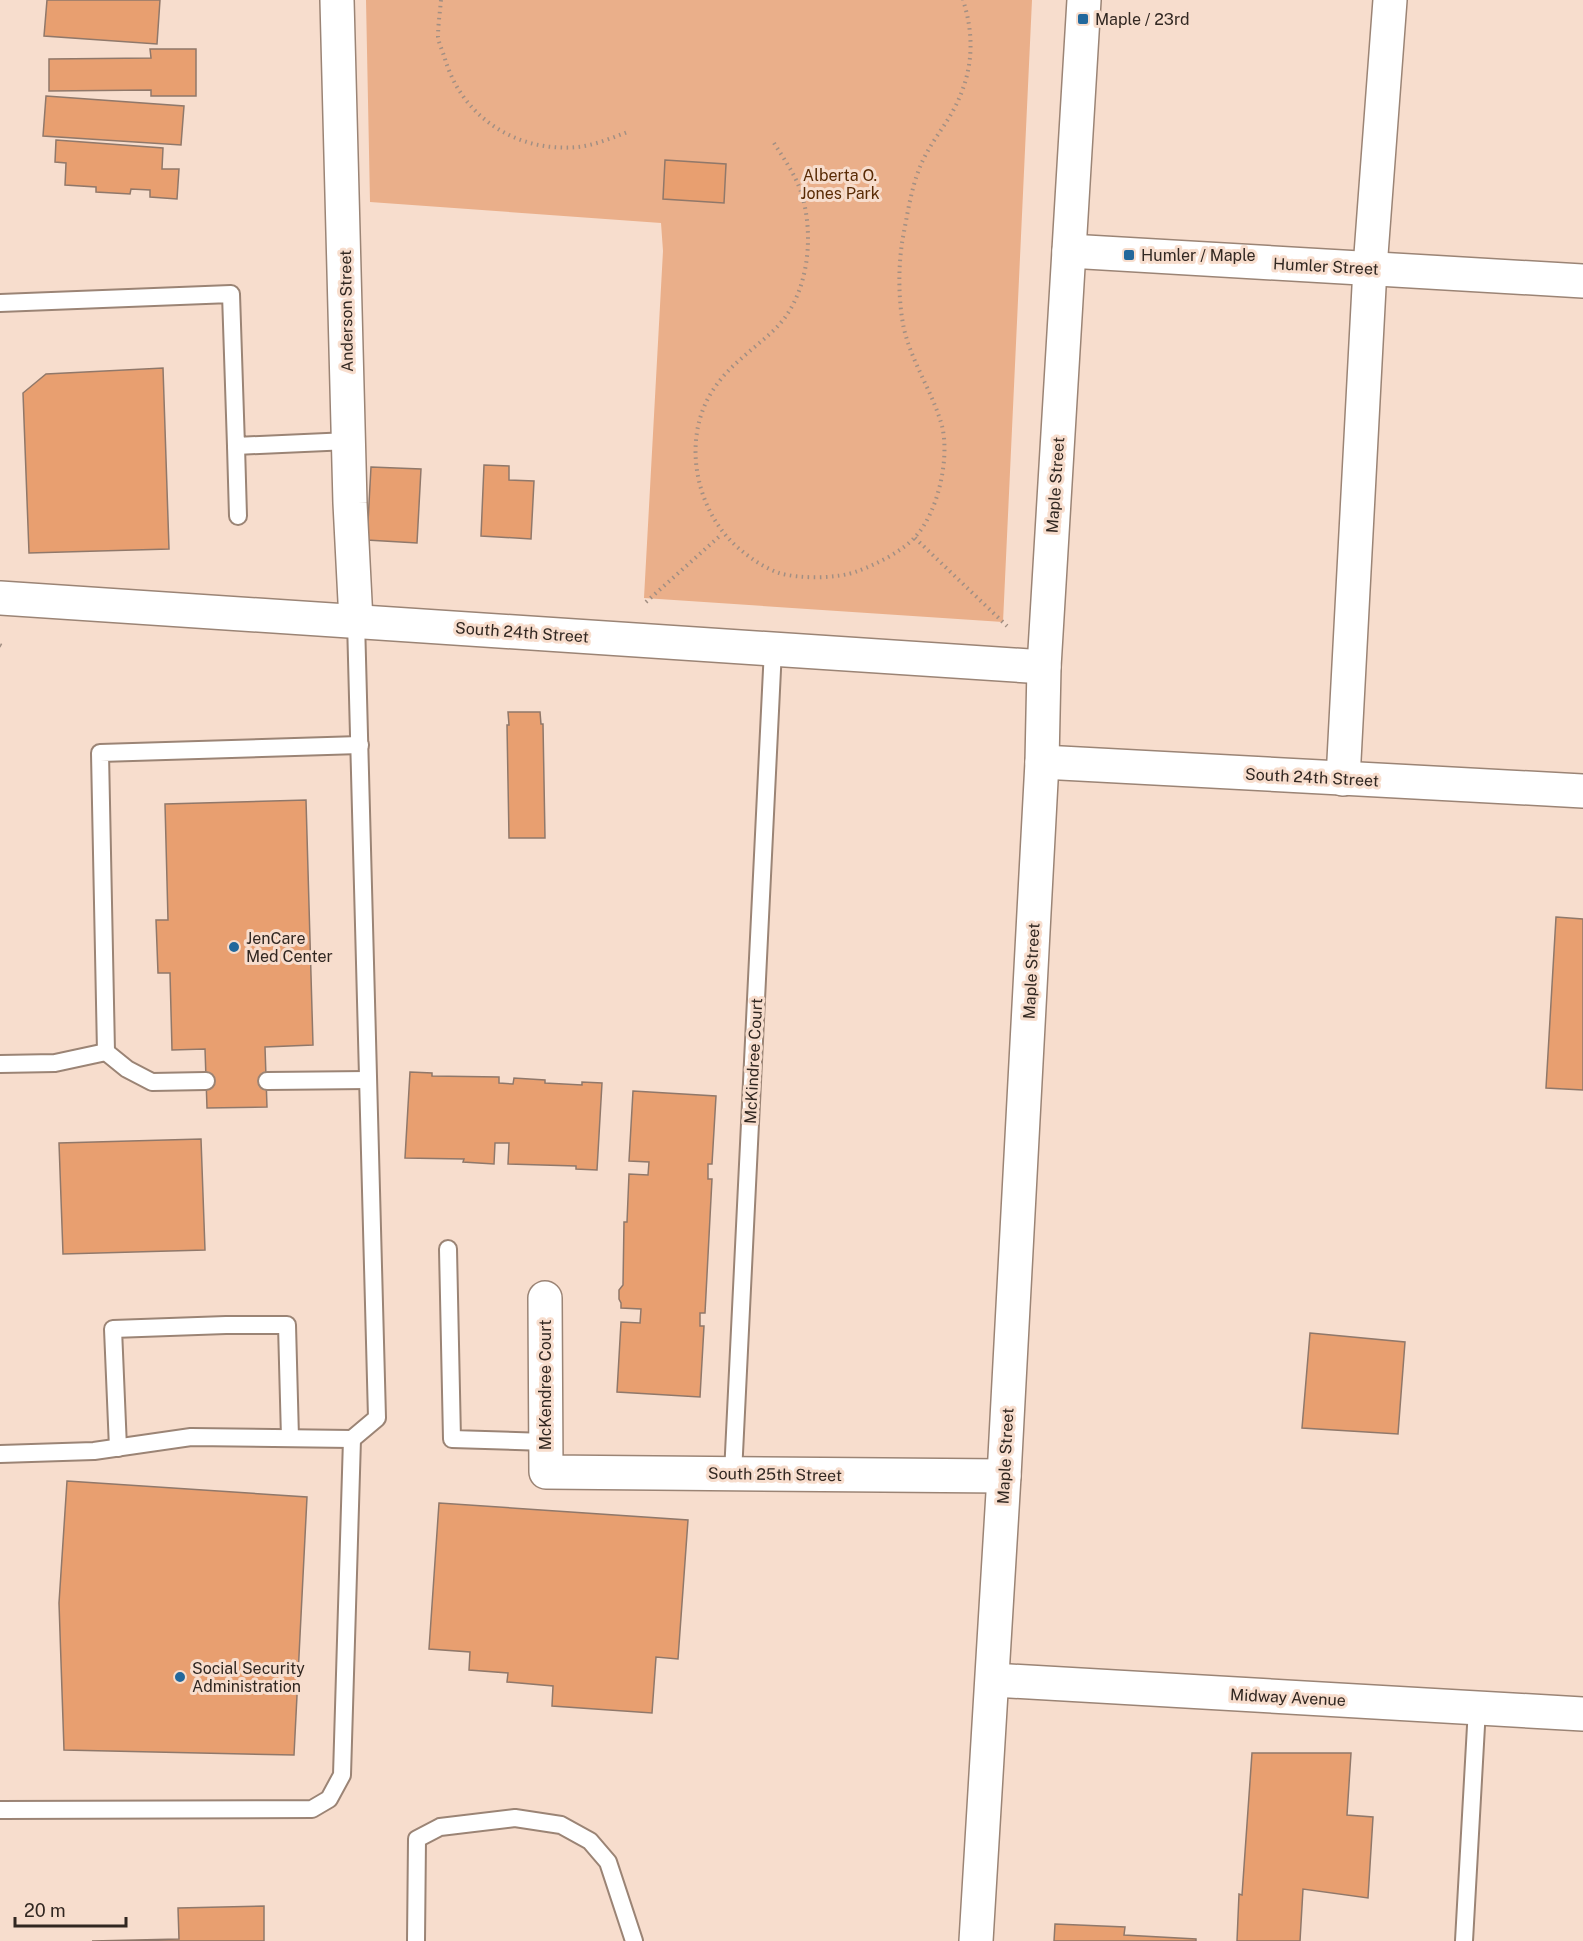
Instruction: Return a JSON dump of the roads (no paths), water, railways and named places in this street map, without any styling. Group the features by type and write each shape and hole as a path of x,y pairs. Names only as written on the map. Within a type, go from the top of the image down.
{"street":[{"name":"Anderson Street","path":"337,0 356,621"},
{"name":"Maple Street","path":"976,1941 1004,1476 1042,762 1044,667 1084,0"},
{"path":"1343,779 1370,268 1390,0"},
{"name":"Humler Street","path":"1070,251 1583,281"},
{"name":"South 24th Street","path":"0,598 1044,667"},
{"name":"South 24th Street","path":"1042,762 1583,791"},
{"name":"McKendree Court","path":"545,1298 546,1457"},
{"name":"South 25th Street","path":"546,1457 734,1474 1004,1476"},
{"name":"Midway Avenue","path":"993,1680 1583,1714"}],"lane":[{"path":"0,303 231,294 237,516"},
{"path":"236,446 349,441"},
{"path":"0,1454 94,1451 191,1437 352,1439 377,1419 356,621"},
{"name":"McKindree Court","path":"734,1474 773,649"},
{"path":"206,1082 152,1082 127,1069 106,1052 100,753 360,745"},
{"path":"0,1064 54,1063 106,1052"},
{"path":"267,1081 368,1080"},
{"path":"448,1249 452,1439 546,1457"},
{"path":"118,1448 113,1329 287,1325 290,1438"},
{"path":"0,1810 312,1809 329,1799 342,1775 352,1439"},
{"path":"1464,1941 1477,1708"},
{"path":"416,1941 417,1839 440,1827 515,1818 561,1825 590,1841 608,1862 634,1941"}],"place":[{"name":"Maple / 23rd","path":"1083,19"},
{"name":"Humler / Maple","path":"1129,255"},
{"name":"JenCare Med Center","path":"234,947"},
{"name":"Social Security Administration","path":"180,1677"}],"park label":[{"name":"Alberta O. Jones Park","path":"840,184"}]}
